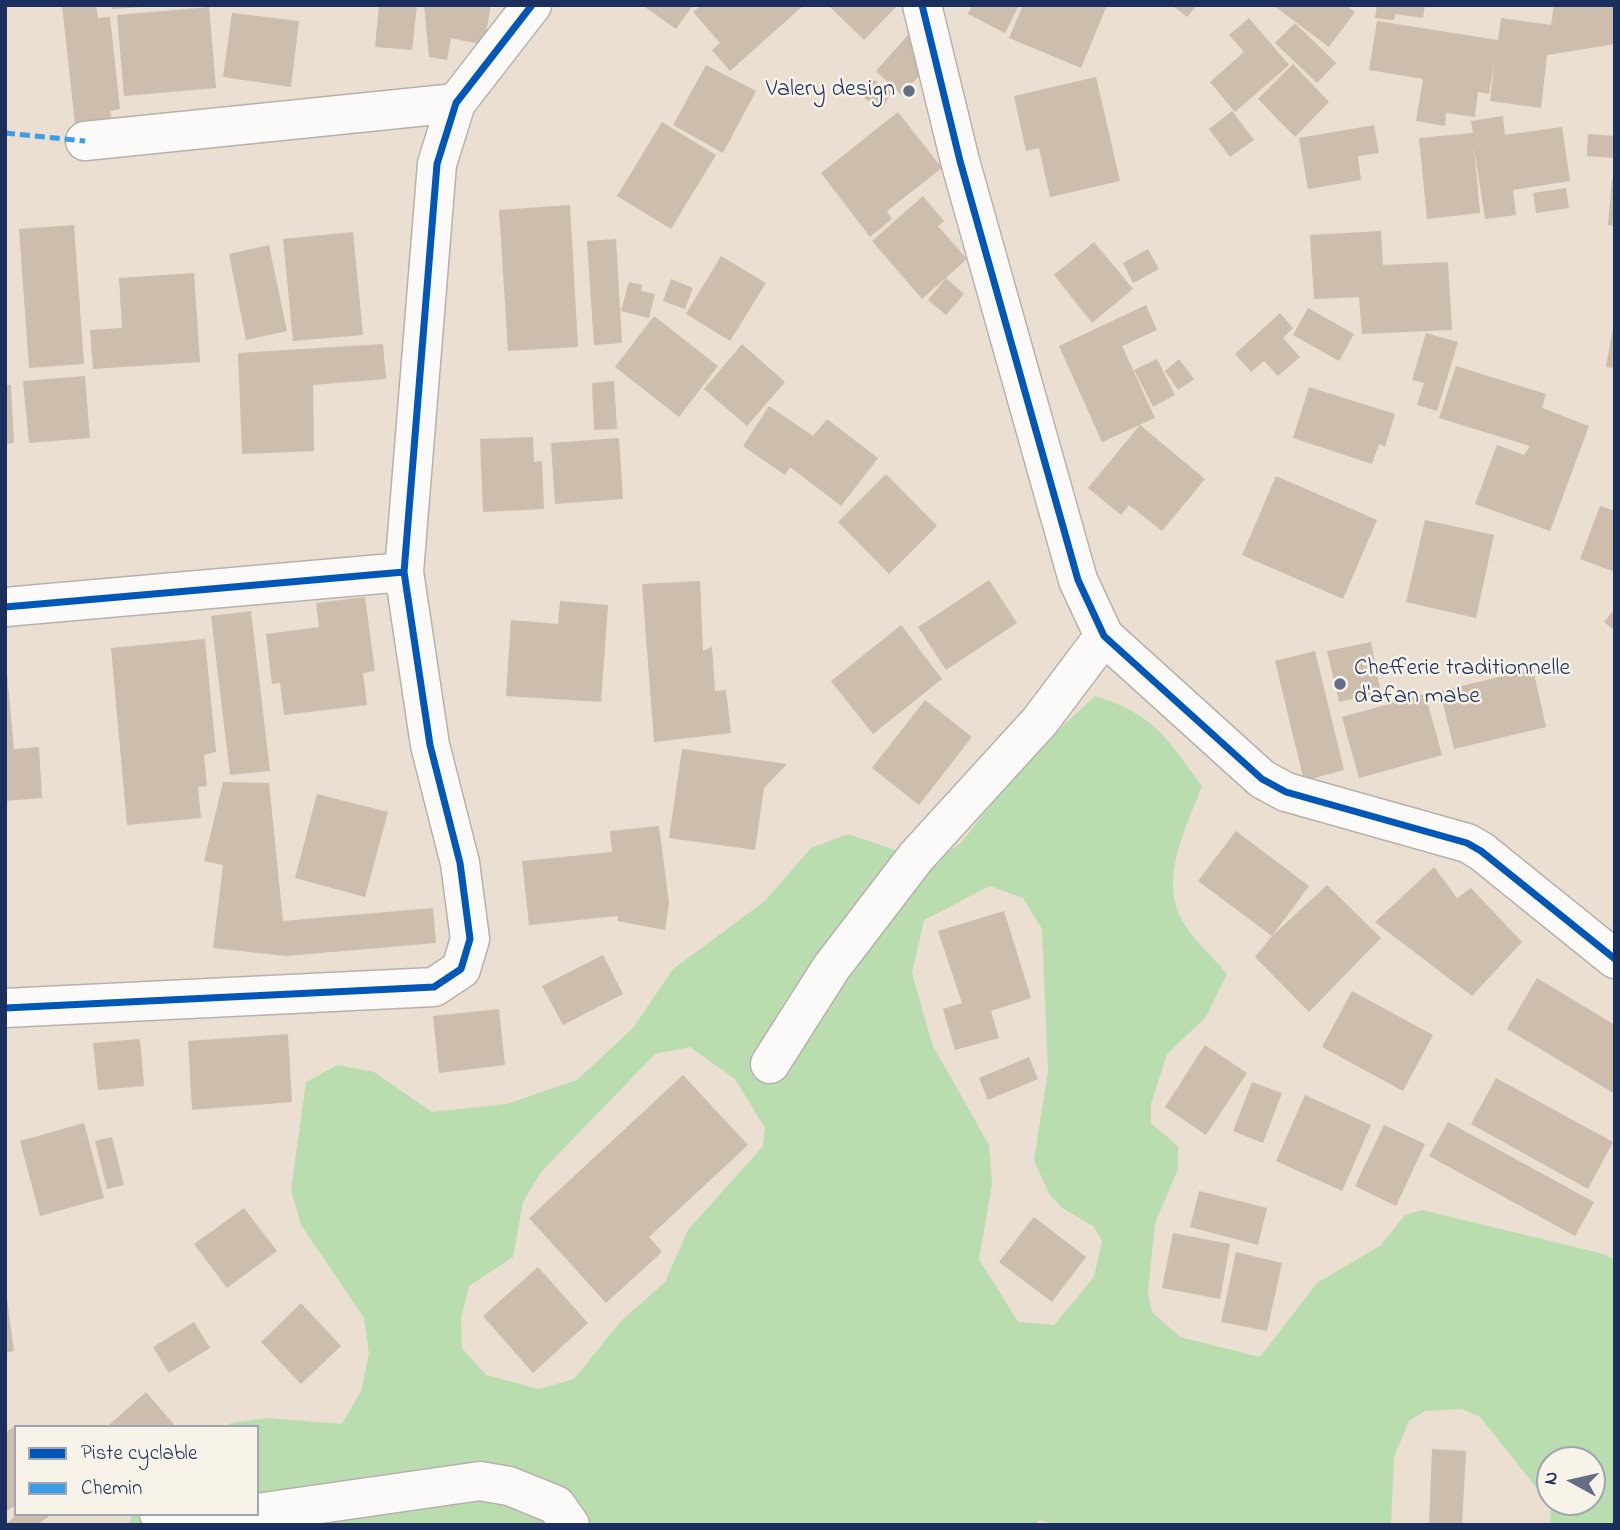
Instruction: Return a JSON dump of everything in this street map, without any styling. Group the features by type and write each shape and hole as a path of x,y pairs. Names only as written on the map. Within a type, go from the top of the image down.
{"street":[{"path":"5,1008 434,987 461,969 470,939 460,863 430,745 404,572 437,164 456,103 532,5"},
{"path":"922,5 960,160 1078,580 1104,635 1262,779 1286,792 1451,838 1481,850 1615,959"},
{"path":"85,141 456,103"},
{"path":"5,607 404,572"},
{"path":"770,1064 831,968 916,857 1040,721 1104,635"},
{"path":"259,1513 480,1481 509,1486 556,1505 570,1525"},
{"path":"167,1516 194,1523 235,1516"}],"green space":[{"path":"1095,696 1132,711 1158,730 1202,786 1183,834 1174,869 1176,904 1186,927 1227,974 1206,1017 1167,1054 1151,1104 1151,1123 1178,1146 1178,1169 1155,1223 1148,1293 1152,1312 1180,1337 1260,1357 1317,1283 1381,1245 1405,1215 1422,1210 1604,1254 1615,1260 1615,1525 1550,1525 1550,1516 1606,1516 1606,1446 1536,1446 1536,1487 1480,1417 1462,1409 1425,1411 1409,1421 1394,1457 1391,1525 1056,1525 1039,1520 1035,1525 128,1525 132,1516 259,1516 259,1425 229,1425 267,1418 342,1424 361,1391 369,1354 364,1318 301,1225 291,1190 306,1082 338,1065 374,1072 432,1112 507,1104 577,1080 633,1028 673,969 765,901 811,848 848,834 929,864 960,844 1027,759","holes":["990,886 1023,898 1042,929 1048,1071 1034,1160 1049,1194 1062,1208 1093,1226 1102,1241 1094,1277 1054,1325 1018,1322 979,1259 992,1184 989,1145 932,1044 912,973 924,920","690,1047 735,1079 765,1128 763,1146 688,1230 665,1282 621,1321 574,1379 539,1389 486,1375 462,1348 461,1319 469,1286 513,1257 523,1202 541,1172 655,1054"]}],"building":[{"path":"62,5 96,5 98,18 110,17 120,109 110,111 112,120 75,124"},
{"path":"111,5 141,5 142,7 112,9"},
{"path":"379,5 417,5 412,50 375,47"},
{"path":"424,5 491,5 484,45 451,38 447,60 429,57"},
{"path":"642,5 693,5 676,29"},
{"path":"701,5 804,5 730,71 712,50 720,43 693,12"},
{"path":"828,5 898,5 864,40"},
{"path":"972,5 1019,5 1005,33 968,14"},
{"path":"1023,5 1107,5 1081,68 1009,38"},
{"path":"1172,5 1197,5 1187,17"},
{"path":"1273,5 1346,5 1355,12 1329,47"},
{"path":"1377,5 1425,5 1423,18 1395,14 1394,20 1375,18"},
{"path":"1554,5 1615,5 1615,44 1547,55 1541,108 1490,101 1495,58 1489,94 1478,92 1475,117 1446,113 1445,126 1416,121 1423,79 1369,70 1377,21 1498,40 1501,18 1551,25"},
{"path":"209,7 216,88 124,96 117,15"},
{"path":"232,13 299,21 291,87 223,77"},
{"path":"1249,18 1289,65 1235,112 1210,82 1244,52 1229,35"},
{"path":"922,19 948,43 902,95 876,71"},
{"path":"1295,23 1336,63 1317,83 1275,43"},
{"path":"1293,64 1329,102 1295,137 1258,99"},
{"path":"706,65 756,91 723,153 673,125"},
{"path":"1096,77 1120,181 1050,197 1039,148 1026,151 1014,96"},
{"path":"874,80 892,92 881,110 863,97"},
{"path":"1232,111 1254,140 1230,157 1209,129"},
{"path":"898,112 942,168 887,211 892,219 870,237 821,173"},
{"path":"1503,116 1505,135 1562,127 1570,181 1513,190 1516,215 1485,219 1474,147 1480,213 1427,219 1419,138 1473,133 1471,121"},
{"path":"662,122 716,155 671,229 617,196"},
{"path":"1374,125 1379,153 1358,156 1361,180 1308,189 1299,138"},
{"path":"1588,134 1615,136 1615,158 1587,156"},
{"path":"1612,179 1615,179 1615,226 1608,225"},
{"path":"1566,188 1569,208 1536,213 1533,193"},
{"path":"923,196 944,221 938,226 967,259 922,299 872,241"},
{"path":"570,205 578,347 508,351 499,210"},
{"path":"74,225 84,364 29,368 19,229"},
{"path":"1381,231 1383,265 1448,262 1452,330 1362,334 1359,297 1314,299 1310,235"},
{"path":"353,232 363,335 293,341 283,239"},
{"path":"616,239 622,343 594,345 587,241"},
{"path":"1094,242 1133,289 1092,323 1054,275"},
{"path":"269,245 287,331 246,340 229,254"},
{"path":"1148,249 1159,269 1133,283 1123,263"},
{"path":"721,256 766,283 730,341 686,314"},
{"path":"194,273 200,362 93,369 90,330 122,328 119,278"},
{"path":"946,278 964,294 946,315 928,300"},
{"path":"671,279 693,288 685,309 663,301"},
{"path":"629,282 642,285 641,291 655,294 649,318 621,311"},
{"path":"1146,305 1157,330 1122,346 1155,418 1102,442 1059,346"},
{"path":"1308,308 1354,334 1339,361 1293,335"},
{"path":"1280,313 1293,328 1283,338 1300,357 1278,376 1264,361 1251,372 1235,354"},
{"path":"654,316 718,366 679,417 615,367"},
{"path":"1615,328 1615,368 1606,367"},
{"path":"1426,333 1458,342 1437,411 1417,405 1424,383 1412,380"},
{"path":"383,344 386,379 313,385 314,451 242,454 238,353"},
{"path":"742,344 785,382 747,426 704,389"},
{"path":"1157,359 1175,395 1153,407 1134,370"},
{"path":"1179,359 1194,379 1178,390 1165,371"},
{"path":"1456,366 1546,394 1542,408 1589,426 1550,531 1475,504 1497,445 1524,455 1530,446 1439,418"},
{"path":"85,376 90,438 29,443 23,381"},
{"path":"614,381 617,429 594,430 592,383"},
{"path":"5,385 11,385 14,443 5,444"},
{"path":"1309,387 1395,414 1385,447 1379,444 1372,464 1293,438"},
{"path":"769,406 813,436 827,419 878,458 841,506 790,467 785,475 743,446"},
{"path":"1140,425 1205,479 1162,531 1129,505 1121,515 1088,488"},
{"path":"533,437 534,462 542,461 544,509 483,512 480,439"},
{"path":"619,438 623,499 555,504 551,443"},
{"path":"886,474 937,526 889,574 838,522"},
{"path":"1276,476 1377,520 1343,599 1242,555"},
{"path":"1600,506 1615,511 1615,572 1580,559"},
{"path":"1425,520 1494,535 1476,618 1406,602"},
{"path":"989,580 1017,623 946,670 918,627"},
{"path":"700,581 703,651 712,647 715,691 726,690 731,733 654,742 642,584"},
{"path":"365,597 375,671 363,673 367,705 284,715 280,683 272,684 266,634 319,627 316,603"},
{"path":"560,601 608,605 601,702 506,696 511,620 558,624"},
{"path":"1615,608 1615,631 1604,622"},
{"path":"251,611 270,771 230,775 211,616"},
{"path":"901,625 942,679 873,734 831,681"},
{"path":"205,639 216,752 204,755 207,786 198,787 201,818 127,825 111,648"},
{"path":"1371,642 1381,693 1339,702 1327,651"},
{"path":"1315,651 1344,770 1304,781 1275,661"},
{"path":"5,652 14,749 39,747 42,798 5,801"},
{"path":"1533,669 1546,727 1454,749 1440,691"},
{"path":"1425,694 1442,755 1359,778 1342,717"},
{"path":"925,700 972,737 919,805 872,768"},
{"path":"682,749 787,764 764,788 755,850 669,838"},
{"path":"223,782 269,783 283,921 433,908 436,943 286,956 213,948 223,865 204,861"},
{"path":"317,794 388,812 365,897 295,878"},
{"path":"659,826 669,903 665,930 617,921 618,916 529,925 522,861 612,852 610,831"},
{"path":"1236,831 1309,886 1272,936 1198,881"},
{"path":"1434,867 1457,898 1471,888 1522,942 1472,996 1375,922"},
{"path":"1327,885 1381,938 1309,1012 1255,957 1272,936"},
{"path":"1004,911 1031,998 991,1011 999,1038 955,1050 943,1009 962,1003 938,931"},
{"path":"603,955 623,994 563,1025 542,986"},
{"path":"1537,978 1615,1025 1615,1094 1507,1029"},
{"path":"1352,991 1433,1035 1403,1091 1322,1047"},
{"path":"499,1009 505,1065 439,1073 433,1016"},
{"path":"288,1034 292,1102 192,1110 188,1041"},
{"path":"140,1039 144,1086 98,1090 93,1043"},
{"path":"1205,1045 1247,1073 1206,1135 1165,1107"},
{"path":"1029,1057 1038,1079 988,1100 979,1078"},
{"path":"683,1075 748,1145 649,1237 662,1252 606,1303 529,1218"},
{"path":"1496,1078 1613,1142 1588,1189 1471,1124"},
{"path":"1252,1082 1282,1093 1263,1143 1233,1131"},
{"path":"1305,1095 1371,1125 1342,1191 1276,1161"},
{"path":"1448,1122 1594,1202 1575,1236 1429,1156"},
{"path":"84,1123 104,1198 40,1216 20,1141"},
{"path":"1384,1125 1425,1144 1396,1206 1355,1186"},
{"path":"112,1137 124,1185 107,1189 95,1141"},
{"path":"1199,1191 1267,1208 1258,1245 1190,1227"},
{"path":"244,1208 277,1251 227,1288 194,1244"},
{"path":"1034,1217 1086,1257 1052,1302 999,1262"},
{"path":"1173,1233 1230,1244 1220,1299 1162,1288"},
{"path":"1236,1252 1282,1263 1267,1331 1221,1322"},
{"path":"538,1267 588,1323 533,1373 483,1316"},
{"path":"7,1299 14,1351 5,1353 5,1300"},
{"path":"301,1303 341,1346 301,1384 261,1342"},
{"path":"194,1322 210,1348 169,1373 153,1347"},
{"path":"146,1392 174,1425 109,1425"},
{"path":"14,1427 14,1506 5,1512 5,1433"},
{"path":"1432,1449 1466,1451 1462,1525 1429,1525"},
{"path":"15,1516 49,1516 37,1525 5,1525"}],"marked path":[{"path":"5,133 85,141"}],"cycle path":[{"path":"5,607 404,572 437,164 456,103 532,5"},
{"path":"922,5 960,161 1078,580 1104,636 1262,779 1286,792 1467,843 1481,851 1615,959"},
{"path":"5,1008 434,987 461,969 470,939 460,863 430,745 404,572"}],"place":[{"name":"Valery design","path":"909,91"},
{"name":"Chefferie traditionnelle d'afan mabe","path":"1340,684"}]}
